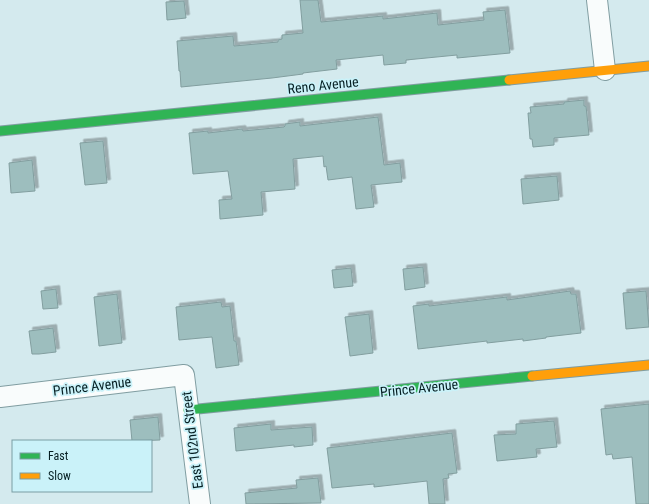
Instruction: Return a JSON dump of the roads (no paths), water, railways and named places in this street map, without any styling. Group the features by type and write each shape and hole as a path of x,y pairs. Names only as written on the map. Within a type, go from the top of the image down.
{"street":[{"path":"598,0 605,70"},
{"name":"Reno Avenue","path":"0,132 649,66"},
{"name":"Prince Avenue","path":"188,410 649,365"},
{"name":"Prince Avenue","path":"0,397 184,375"},
{"name":"East 102nd Street","path":"184,375 200,504"}]}
